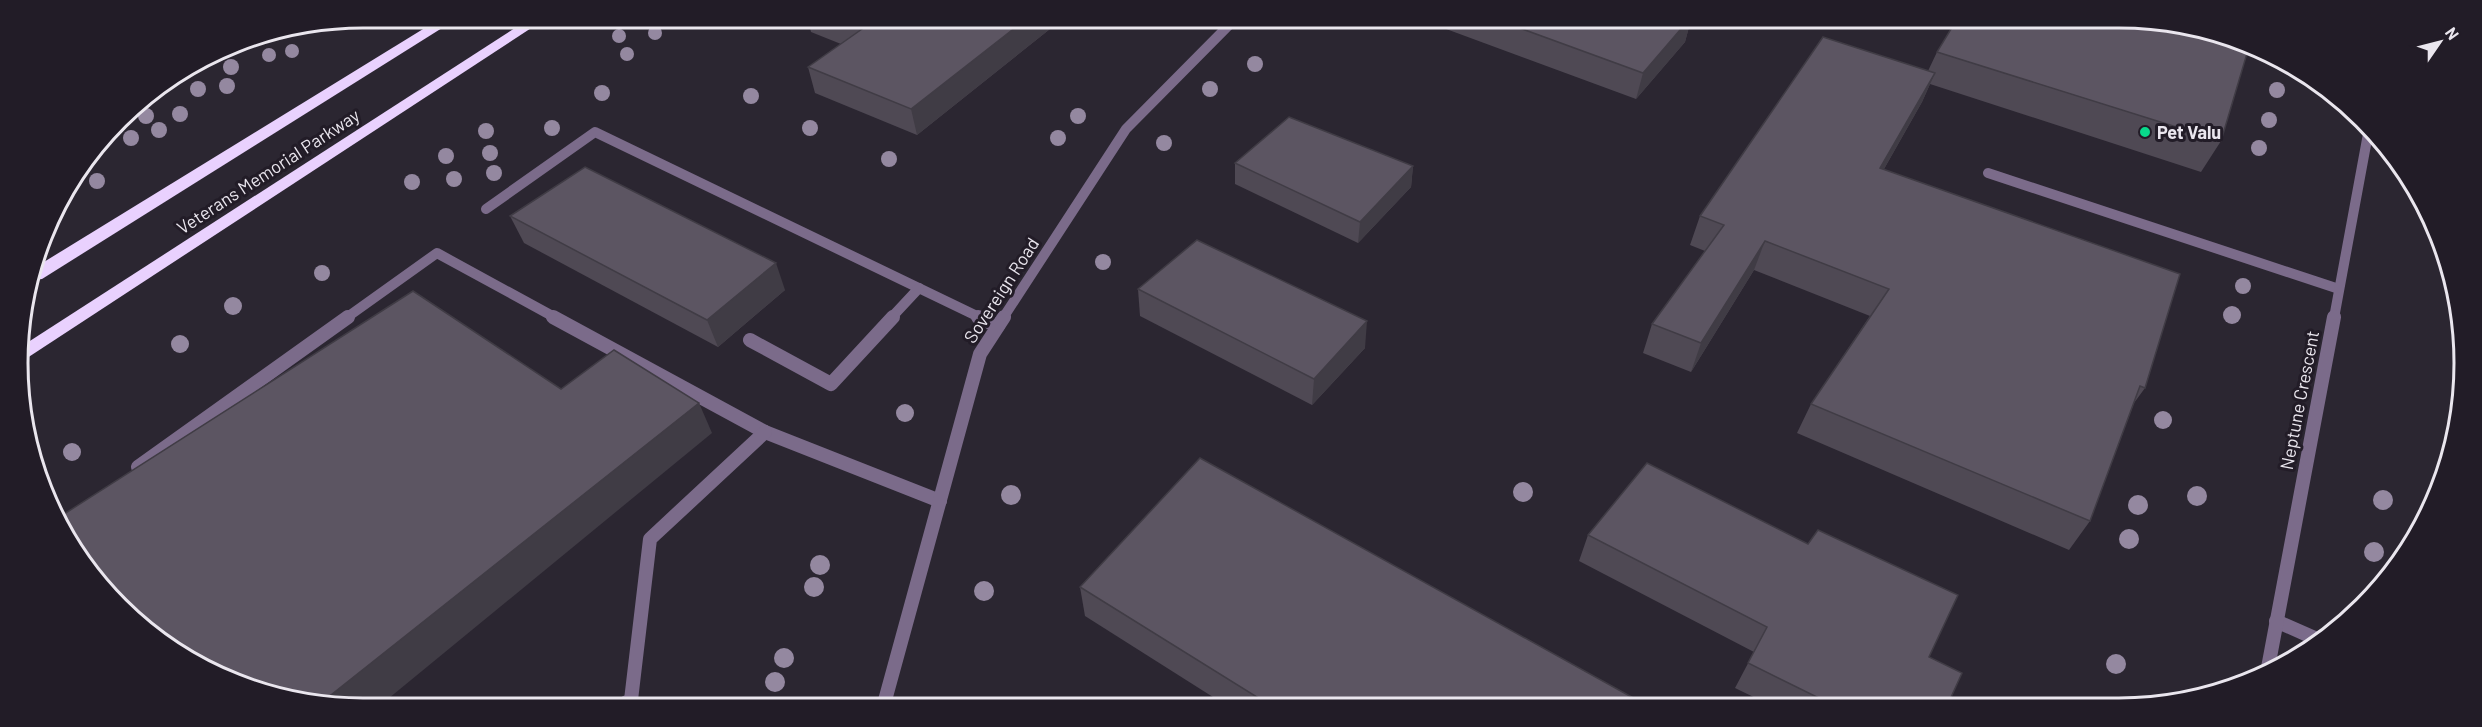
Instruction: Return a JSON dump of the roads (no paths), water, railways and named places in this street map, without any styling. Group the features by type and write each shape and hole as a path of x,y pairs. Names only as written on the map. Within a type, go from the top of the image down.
{"highway":[{"name":"Veterans Memorial Parkway","path":"41,273 435,28"},
{"name":"Veterans Memorial Parkway","path":"29,350 524,28"}],"street":[{"name":"Sovereign Road","path":"886,698 980,354 1126,129 1226,28"},
{"path":"486,209 595,132 998,326"},
{"name":"Neptune Crescent","path":"2269,663 2367,140"},
{"path":"1988,173 2338,289"},
{"path":"130,473 437,253 765,432 940,501"},
{"path":"750,340 831,384 919,288"},
{"path":"631,698 650,539 765,432"},
{"path":"2276,621 2312,637"}],"place":[{"name":"Pet Valu","path":"2145,132"}]}
